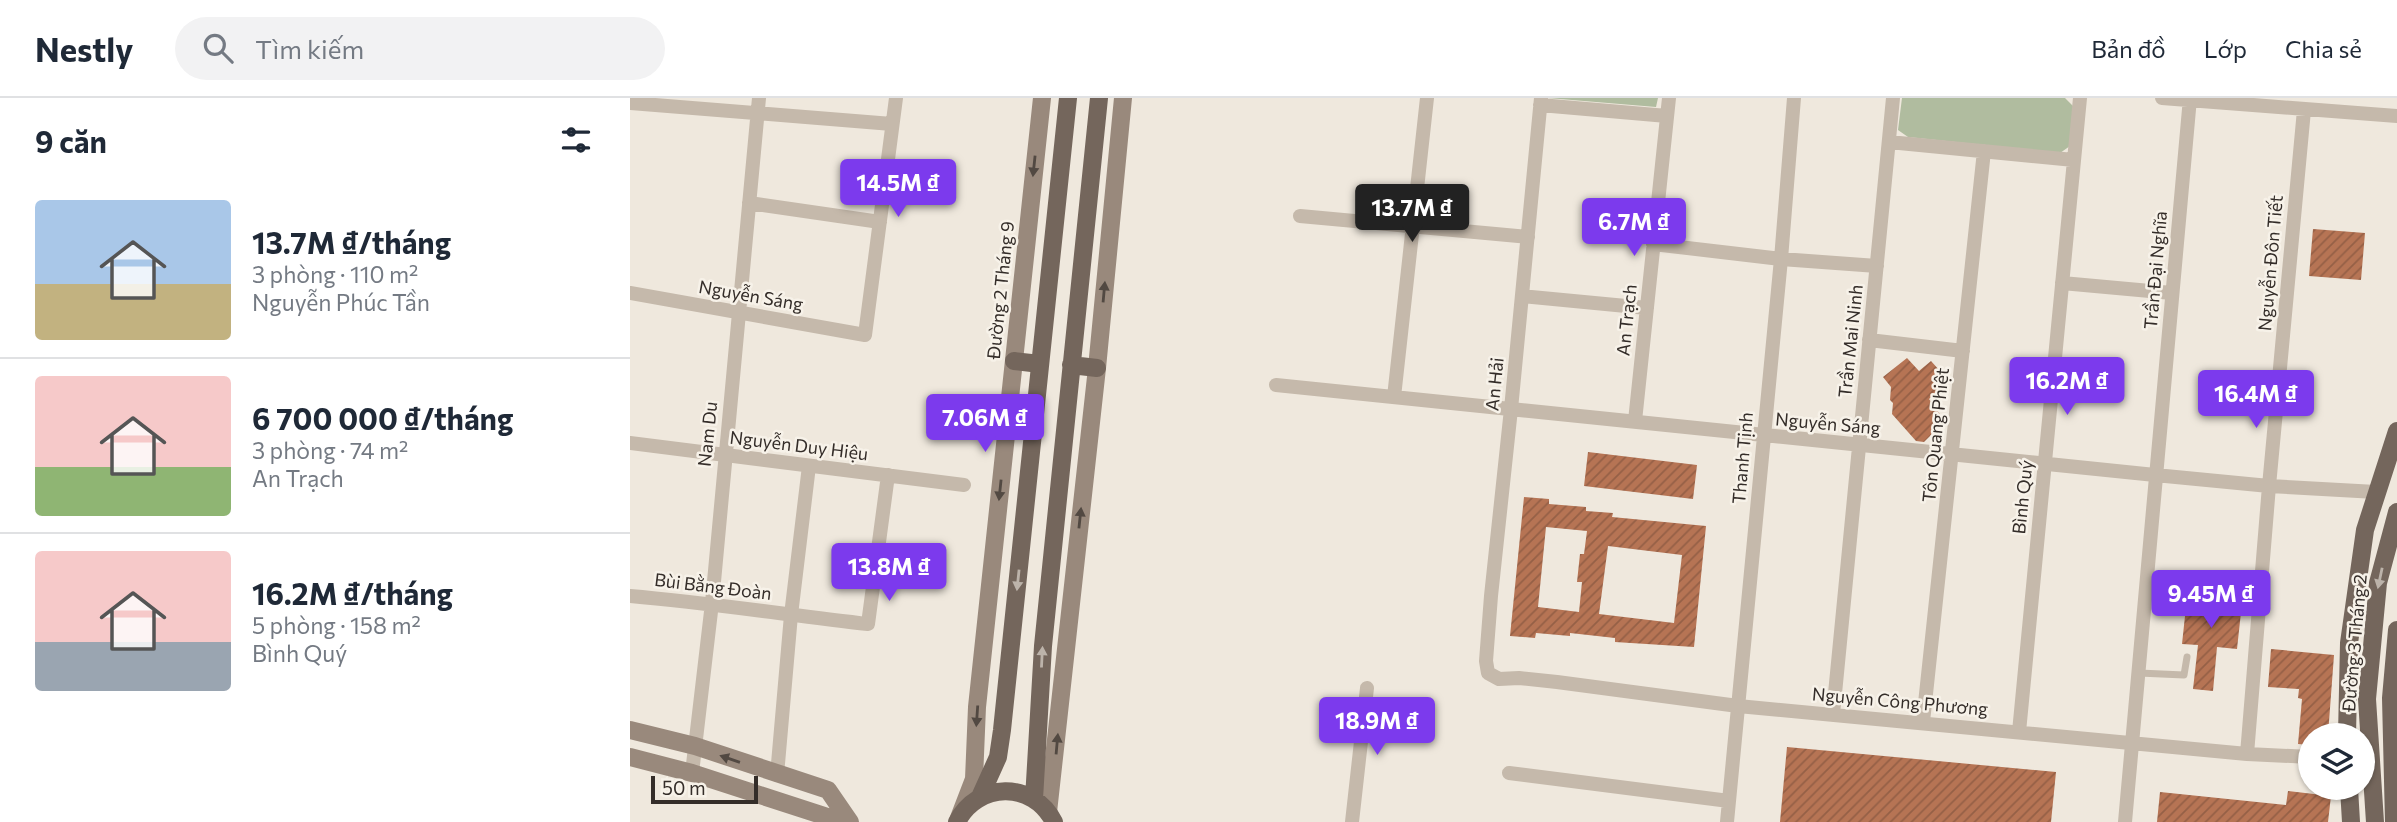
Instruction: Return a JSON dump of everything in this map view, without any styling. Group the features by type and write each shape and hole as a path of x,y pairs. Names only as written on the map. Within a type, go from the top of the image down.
{"main road":[{"name":"Đường 2 Tháng 9","path":"958,820 974,779 977,707 1042,98"},
{"path":"980,797 998,757 1002,730 1068,98"},
{"path":"1034,799 1042,646 1099,98"},
{"path":"1051,817 1060,693 1097,368 1123,98"},
{"path":"1014,360 1040,364"},
{"path":"1071,365 1097,368"},
{"name":"Đường 3 Tháng 2","path":"2347,723 2350,632 2365,530 2397,431"},
{"name":"Đường 3 Tháng 2","path":"2375,822 2367,699 2378,583 2397,512"},
{"path":"2393,822 2394,746 2391,698 2397,631"},
{"path":"630,730 695,746 828,790 850,822"},
{"path":"630,757 692,773 843,822"},
{"path":"958,820 968,806 980,797 1004,790 1034,799 1051,817"},
{"path":"2349,800 2351,822"}],"street":[{"name":"Nam Du","path":"692,773 712,603 759,98"},
{"path":"749,203 880,222 896,98"},
{"path":"1394,397 1427,98"},
{"name":"An Trạch","path":"1635,421 1669,98"},
{"name":"Thanh Tịnh","path":"1727,822 1794,98"},
{"name":"Trần Mai Ninh","path":"1833,714 1893,98"},
{"name":"Bình Quý","path":"2019,732 2080,98"},
{"path":"2162,98 2397,116"},
{"name":"Trần Đại Nghĩa","path":"2125,822 2190,100"},
{"path":"1541,102 1667,116"},
{"name":"An Hải","path":"1488,673 1486,661 1491,596 1541,102"},
{"path":"630,103 892,124"},
{"name":"Nguyễn Đôn Tiết","path":"2247,754 2304,110"},
{"path":"1889,142 2074,160"},
{"name":"Tôn Quang Phiệt","path":"1923,722 1984,151"},
{"path":"1300,216 1528,237"},
{"name":"Nguyễn Sáng","path":"630,293 865,335 880,222"},
{"path":"1653,244 1781,259 1877,266"},
{"path":"2062,283 2172,293"},
{"path":"1522,296 1647,308"},
{"path":"1869,340 1963,351"},
{"name":"Nguyễn Sáng","path":"1276,385 2155,475 2269,486 2376,492"},
{"name":"Nguyễn Duy Hiệu","path":"630,443 964,485"},
{"path":"777,775 808,466"},
{"name":"Bùi Bằng Đoàn","path":"630,596 712,603 868,624 888,475"},
{"name":"Nguyễn Công Phương","path":"1488,673 1499,679 1557,682 1738,706 2132,744 2298,756"},
{"path":"1352,822 1367,688"},
{"path":"1509,773 1729,801"}],"lane":[{"path":"2138,673 2184,674 2186,657"}],"green space":[{"path":"1548,98 1658,98 1656,107"},
{"path":"1902,98 2065,98 2074,107 2070,146 2060,153 1908,137 1898,130"}],"building":[{"path":"2313,229 2365,233 2361,280 2309,276"},
{"path":"1907,358 1919,371 1931,361 1949,381 1929,399 1945,421 1924,442 1916,441 1892,414 1891,387 1883,377"},
{"path":"1588,452 1697,465 1693,499 1584,486"},
{"path":"1524,497 1549,499 1549,504 1586,507 1586,511 1613,513 1612,517 1706,526 1694,647 1615,642 1615,638 1570,633 1570,636 1536,633 1535,638 1510,636","holes":["1546,527 1587,531 1584,554 1580,554 1577,582 1582,582 1579,612 1538,607","1608,546 1682,555 1674,623 1599,614"]},
{"path":"2188,588 2243,594 2237,649 2217,647 2213,691 2193,689 2198,645 2182,644"},
{"path":"2271,649 2334,655 2329,723 2300,723 2302,699 2298,698 2299,689 2268,687"},
{"path":"1787,747 2056,772 2051,822 1780,822"},
{"path":"2288,791 2298,792 2298,800 2331,800 2328,822 2157,822 2160,792 2286,805"}]}
